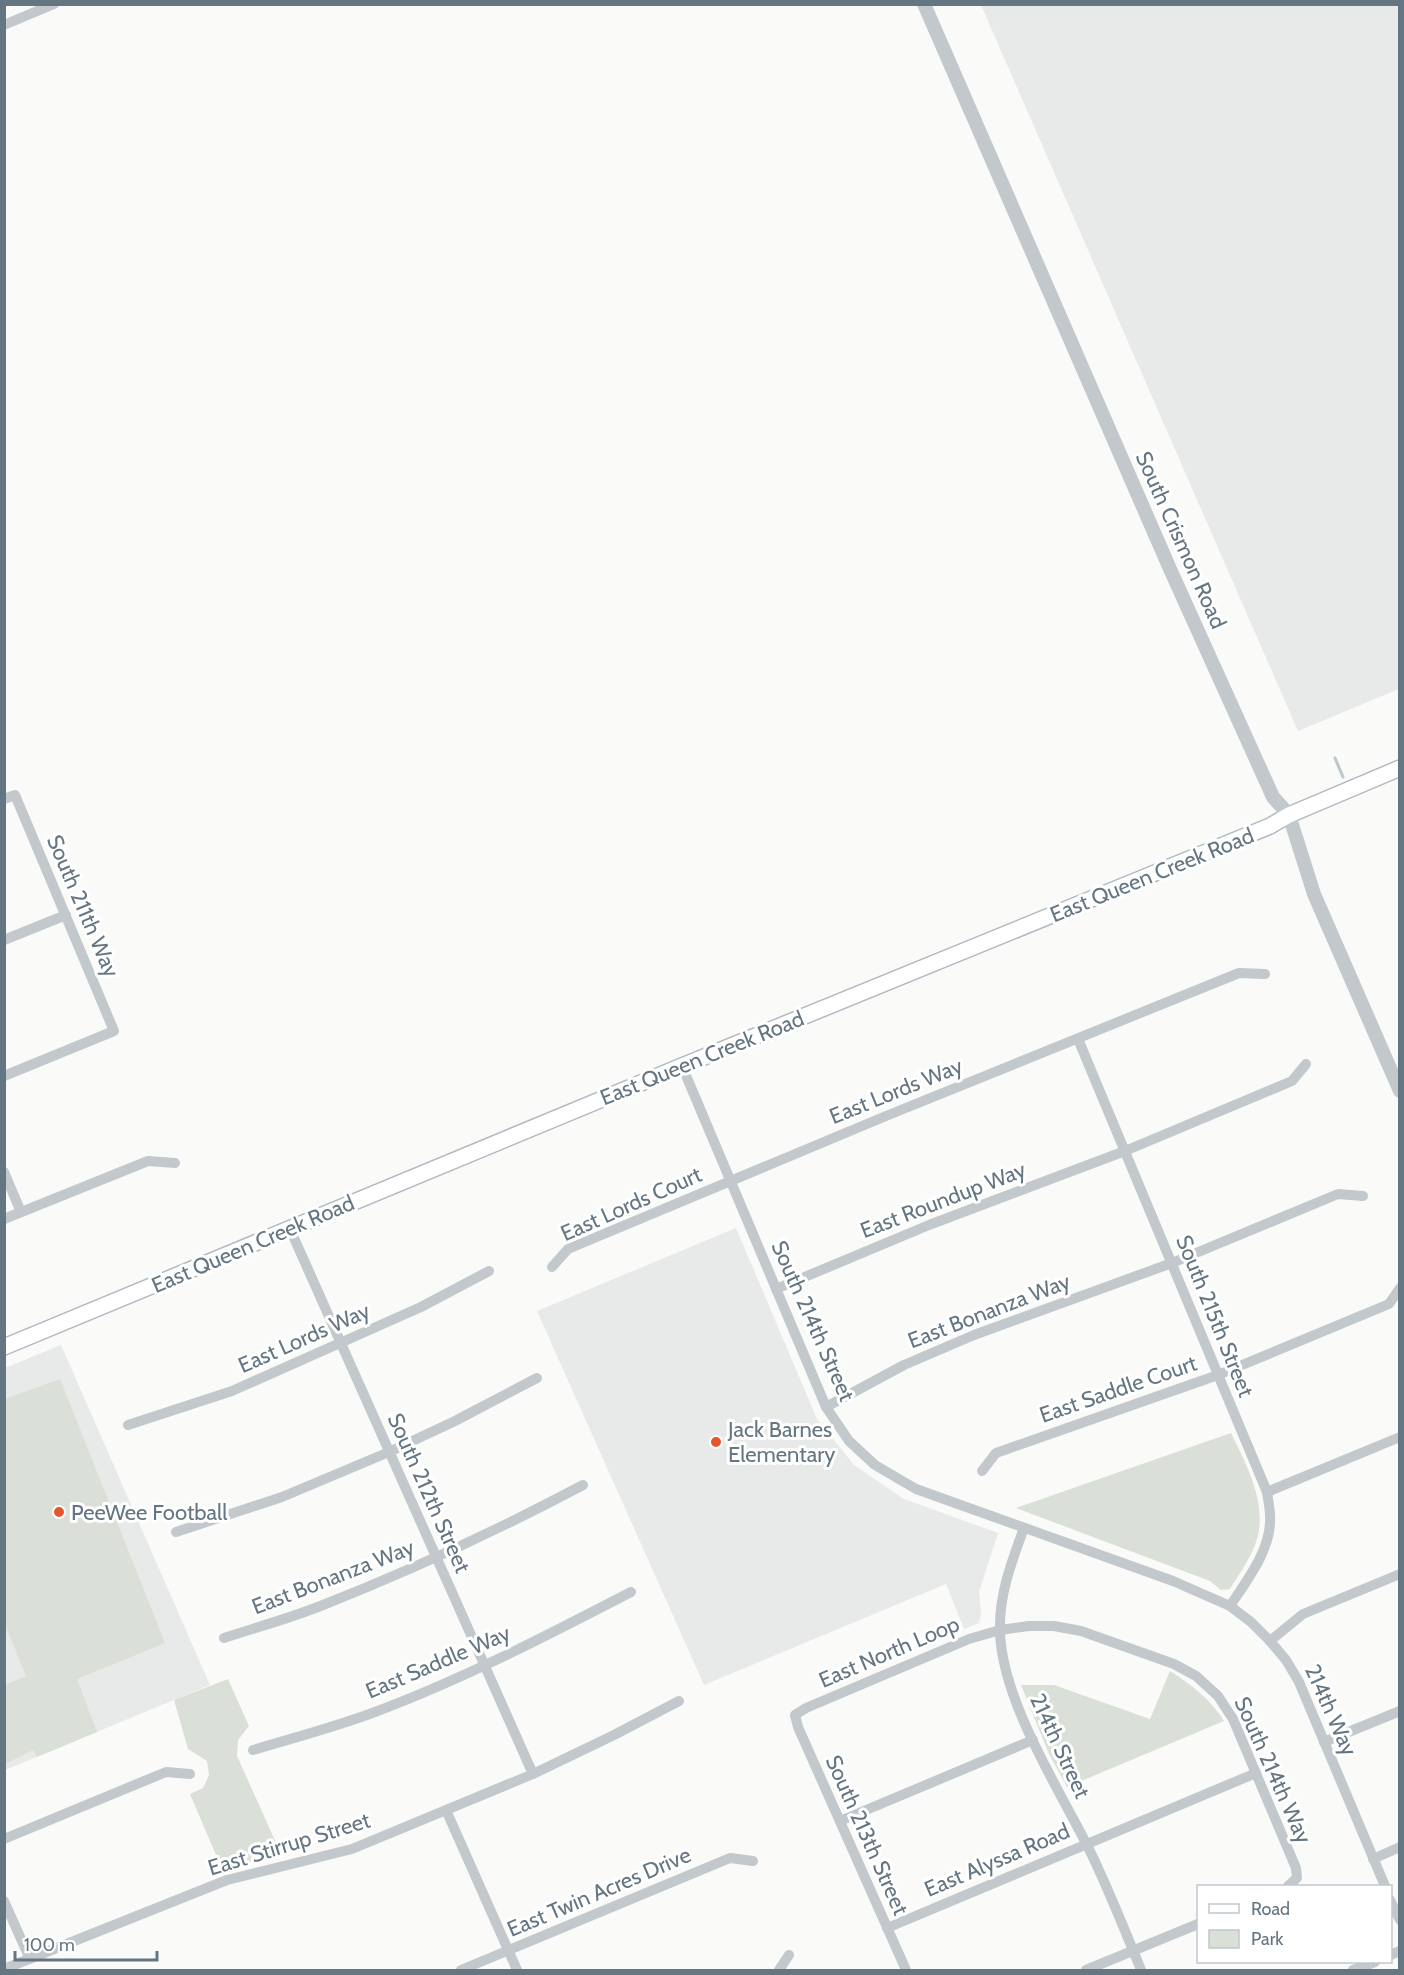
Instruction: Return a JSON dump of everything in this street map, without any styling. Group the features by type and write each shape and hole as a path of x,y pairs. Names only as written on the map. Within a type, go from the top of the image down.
{"main road":[{"name":"East Queen Creek Road","path":"4,1347 682,1066 1270,826 1289,815 1400,768"}],"street":[{"path":"4,26 54,4"},
{"name":"South Crismon Road","path":"924,4 1185,602 1274,797 1289,815 1314,894 1400,1091"},
{"name":"South 211th Way","path":"4,1076 114,1031 66,915 10,797"},
{"path":"4,940 66,915"},
{"path":"1078,1039 1239,973 1265,974"},
{"name":"South 215th Street","path":"1078,1039 1267,1492 1271,1518 1267,1541 1255,1567 1230,1606"},
{"name":"East Lords Way","path":"730,1181 1078,1039"},
{"name":"East Roundup Way","path":"776,1289 929,1225 1125,1151 1292,1081 1306,1064"},
{"name":"South 214th Street","path":"682,1066 826,1407 849,1441 875,1465 916,1489 1024,1528"},
{"path":"4,1219 148,1161 175,1163"},
{"path":"4,1172 21,1212"},
{"name":"East Lords Court","path":"552,1267 568,1249 730,1181"},
{"name":"East Bonanza Way","path":"826,1407 904,1365 974,1335 1172,1263 1338,1194 1363,1196"},
{"name":"South 212th Street","path":"290,1229 533,1774"},
{"name":"East Lords Way","path":"128,1425 232,1391 421,1307 489,1271"},
{"name":"East Saddle Court","path":"982,1471 996,1453 1218,1375 1389,1304 1400,1288"},
{"path":"176,1532 282,1497 390,1452 537,1378"},
{"path":"1267,1492 1400,1437"},
{"name":"East Bonanza Way","path":"224,1638 321,1606 437,1558 512,1523 583,1485"},
{"name":"214th Way","path":"1024,1528 1173,1581 1230,1606 1251,1622 1286,1660 1299,1682 1384,1885"},
{"name":"214th Street","path":"1024,1528 1002,1598 1000,1630 1002,1655 1010,1684 1033,1740 1087,1844 1141,1971"},
{"path":"1270,1641 1303,1614 1400,1574"},
{"name":"East Saddle Way","path":"253,1750 375,1712 484,1665 631,1592"},
{"name":"South 214th Way","path":"1000,1630 1029,1626 1054,1626 1081,1631 1174,1664 1196,1676 1218,1696 1233,1719 1296,1868 1297,1878 1290,1885"},
{"name":"East North Loop","path":"795,1715 806,1708 947,1648 1000,1630"},
{"name":"East Stirrup Street","path":"4,1970 227,1880 352,1849 533,1774 679,1701"},
{"path":"1324,1742 1400,1711"},
{"name":"South 213th Street","path":"795,1715 798,1727 906,1971"},
{"path":"840,1821 1033,1740"},
{"path":"4,1839 166,1772 190,1774"},
{"name":"East Alyssa Road","path":"887,1928 1256,1773"},
{"path":"446,1810 517,1971"},
{"path":"1373,1858 1400,1847"},
{"name":"East Twin Acres Drive","path":"461,1971 730,1858 753,1861"},
{"path":"4,1901 30,1959"},
{"path":"1392,1904 1400,1920"},
{"path":"1086,1971 1197,1923"},
{"path":"779,1971 789,1955"},
{"path":"1353,1971 1373,1963"}],"shaded area":[{"path":"981,5 1399,5 1399,689 1298,731"},
{"name":"Jack Barnes Elementary","path":"736,1228 817,1419 854,1465 904,1499 998,1533 979,1592 981,1613 979,1623 964,1629 946,1584 704,1685 537,1311"},
{"name":"PeeWee Football","path":"61,1345 210,1685 5,1770 5,1368"}],"green space":[{"name":"PeeWee Football","path":"60,1379 165,1643 77,1679 97,1732 37,1757 33,1750 5,1764 5,1685 26,1676 5,1624 5,1399"},
{"path":"1231,1433 1256,1491 1260,1522 1258,1537 1252,1552 1230,1589 1221,1590 1210,1581 1016,1508"},
{"path":"1170,1671 1200,1693 1224,1721 1067,1787 1049,1754 1021,1685 1054,1685 1150,1719"},
{"path":"228,1679 249,1726 238,1740 237,1756 281,1854 222,1869 190,1794 203,1788 209,1775 207,1761 188,1749 174,1700"}],"waterway":[{"path":"1335,758 1343,777"}],"place":[{"name":"Jack Barnes Elementary","path":"716,1442"},
{"name":"PeeWee Football","path":"59,1512"}]}
